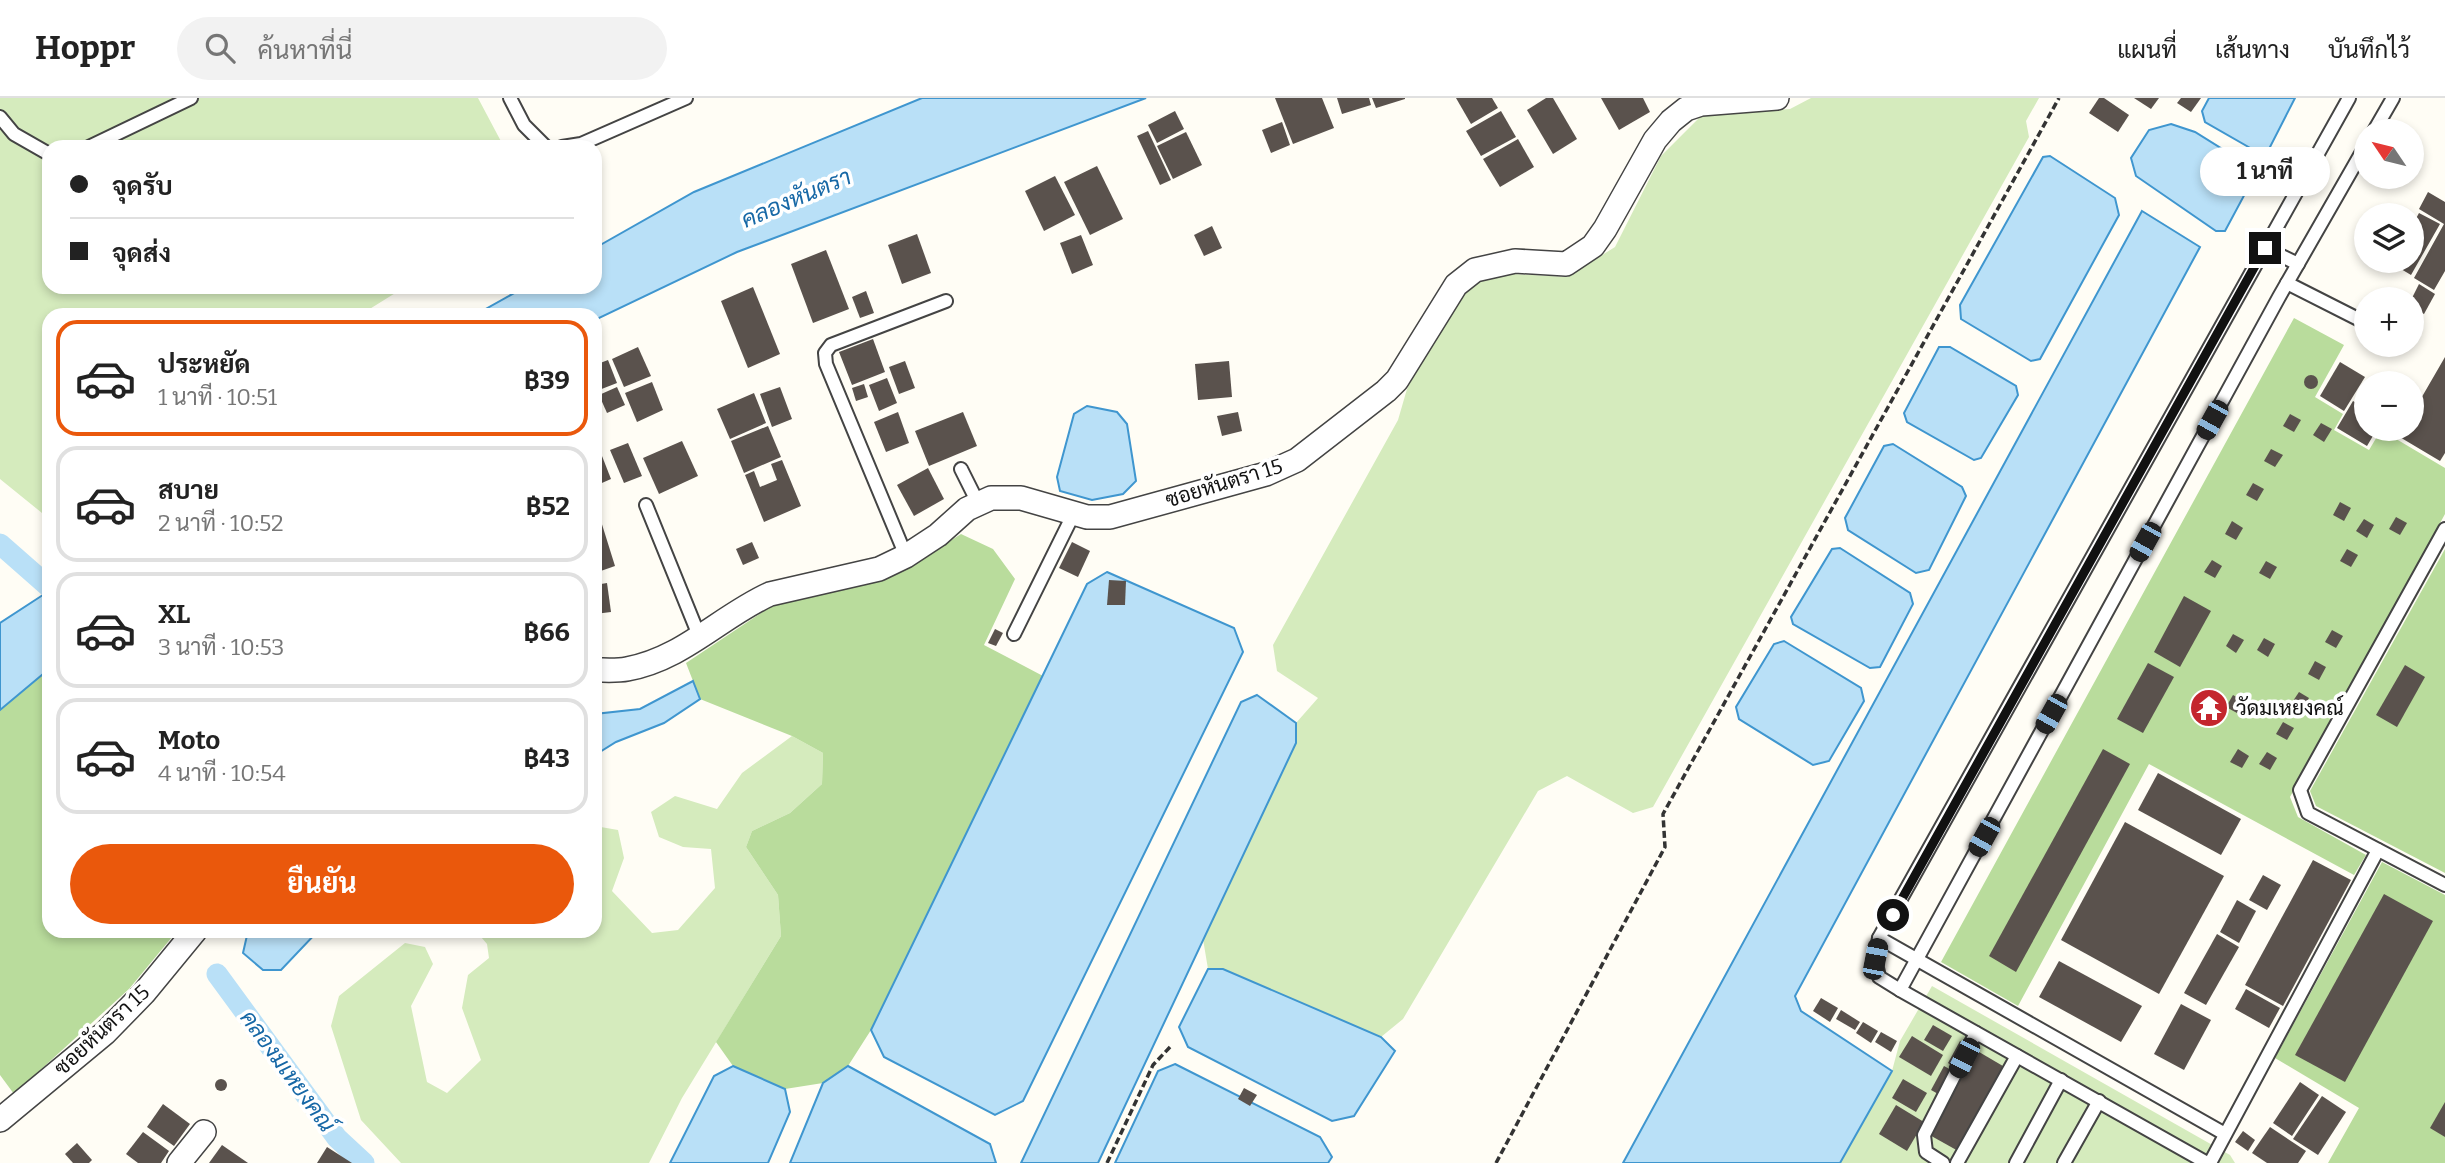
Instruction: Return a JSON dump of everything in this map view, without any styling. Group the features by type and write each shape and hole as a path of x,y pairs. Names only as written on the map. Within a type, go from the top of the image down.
{"street":[{"name":"ซอยหันตรา 15","path":"602,670 627,669 667,656 770,594 879,569 906,556 938,535 967,509 991,498 1021,498 1087,517 1110,517 1266,474 1297,460 1397,380 1441,305 1456,285 1475,270 1515,261 1566,264 1593,246 1654,140 1686,109 1702,104 1777,98"},
{"name":"ซอยหันตรา 15","path":"0,1121 105,1033 144,993 189,938"},
{"path":"179,1163 204,1132"}],"lane":[{"path":"104,140 191,98"},
{"path":"510,98 524,125 540,140"},
{"path":"590,140 686,98"},
{"path":"2349,98 1879,938 1875,959 1879,977 2208,1163 2378,850"},
{"path":"2381,119 2393,98"},
{"path":"0,117 14,134 42,150"},
{"path":"1900,990 2287,283 2354,166"},
{"path":"2265,248 2298,264"},
{"path":"2287,283 2354,317"},
{"path":"906,556 826,364 825,353 831,345 946,301"},
{"path":"961,469 978,503"},
{"path":"646,505 700,638"},
{"path":"1014,634 1074,513"},
{"path":"2445,529 2300,790 2308,813 2445,885"},
{"path":"1879,938 2225,1133"},
{"path":"1943,1163 1926,1152 1924,1135 1976,1033"},
{"path":"1957,1163 2017,1055"},
{"path":"2016,1163 2061,1080"},
{"path":"2064,1163 2099,1101"}],"path":[{"path":"1496,1163 1665,848 1662,814 2059,98"},
{"path":"1107,1163 1153,1065 1171,1046"}],"green space":[{"path":"0,98 478,98 500,140 42,140 42,294 394,294 371,308 42,308 42,513 0,479"},
{"path":"1811,98 2039,98 2026,121 2029,137 1653,807 1633,813 1567,776 1538,791 1403,1019 1381,1037 1223,969 1208,969 1203,939 1296,743 1296,723 1318,698 1277,671 1273,645 1398,420 1407,389 1447,310 1470,284 1495,273 1567,277 1615,247 1661,156 1702,115 1790,109"},
{"path":"2294,318 2344,345 2315,397 2343,414 2334,430 2369,450 2374,441 2400,441 2445,468 2445,514 2290,797 2298,817 2366,855 2354,875 2149,764 2018,1006 1941,962"},
{"path":"961,534 993,549 1015,579 984,645 1043,676 871,1030 848,1066 823,1083 785,1089 733,1066 716,1042 781,936 778,895 746,847 752,831 790,813 822,784 823,753 792,736 700,699 686,663 773,605 877,580 922,559"},
{"path":"2445,549 2445,873 2316,806 2310,791"},
{"path":"42,675 42,938 171,938 129,989 14,1094 0,1075 0,710"},
{"path":"792,736 823,753 822,784 790,813 752,831 746,847 778,895 781,936 682,1098 649,1163 401,1163 361,1120 331,1026 339,996 405,943 425,947 433,964 411,1006 427,1082 447,1093 481,1060 462,1008 468,975 489,958 487,944 482,938 602,938 602,827 618,830 624,858 612,891 652,933 678,930 715,888 711,849 683,847 659,837 651,812 675,796 717,809 742,773"},
{"path":"2382,862 2445,895 2445,1163 2328,1163 2359,1108 2275,1058"},
{"path":"1932,986 2230,1155 2235,1163 1840,1163 1892,1071 1900,1041"}],"water":[{"name":"คลองหันตรา","path":"922,98 1146,98 737,252 602,317 602,308 488,308 512,294 602,294 602,244 694,192"},
{"path":"2209,98 2295,98 2268,151 2259,153 2205,122 2202,111"},
{"path":"2171,124 2195,132 2251,167 2254,177 2225,231 2216,231 2136,176 2131,158 2149,130"},
{"path":"2050,156 2115,198 2119,215 2040,359 2031,361 1961,319 1960,305 2043,157"},
{"path":"2142,211 2200,247 1795,996 1801,1011 1892,1071 1840,1163 1623,1163"},
{"path":"1939,347 1950,347 2016,386 2018,395 1981,458 1974,460 1907,422 1904,413"},
{"path":"1087,406 1117,412 1127,424 1136,481 1123,494 1092,500 1060,491 1057,477 1074,414"},
{"path":"1893,444 1962,487 1966,496 1929,570 1916,573 1848,530 1845,518 1884,446"},
{"path":"1840,548 1910,593 1913,604 1880,667 1870,668 1793,624 1791,617 1832,549"},
{"path":"1107,572 1234,628 1243,652 1023,1101 995,1115 884,1057 871,1030 1087,584"},
{"path":"42,596 42,675 0,710 0,623"},
{"path":"1784,641 1861,688 1864,701 1829,761 1813,765 1739,719 1736,707 1774,644"},
{"path":"693,681 700,699 664,723 616,742 602,751 602,713 640,709"},
{"path":"1257,695 1296,723 1296,743 1098,1163 1021,1163 1241,702"},
{"path":"246,938 311,938 281,970 263,970 243,953"},
{"path":"1208,969 1223,969 1381,1037 1395,1051 1354,1116 1332,1121 1188,1047 1179,1027"},
{"path":"1175,1064 1320,1137 1332,1157 1328,1163 1115,1163 1158,1071"},
{"path":"733,1066 785,1089 790,1112 768,1163 670,1163 714,1076"},
{"path":"848,1066 990,1144 996,1163 790,1163 823,1083"}],"building":[{"path":"1275,98 1322,98 1334,128 1293,144"},
{"path":"1337,98 1369,98 1371,105 1342,114"},
{"path":"1372,98 1405,98 1405,99 1376,108"},
{"path":"1456,98 1492,98 1498,108 1471,124"},
{"path":"1546,98 1553,98 1577,139 1553,154 1527,110"},
{"path":"1601,98 1643,98 1650,112 1619,130"},
{"path":"2099,98 2104,98 2129,115 2118,132 2089,113"},
{"path":"2134,98 2159,98 2151,109"},
{"path":"2181,98 2201,98 2191,112 2177,103"},
{"path":"1175,111 1184,129 1157,143 1148,125"},
{"path":"1501,111 1516,137 1481,156 1466,131"},
{"path":"1282,122 1290,145 1271,153 1262,130"},
{"path":"1148,131 1171,180 1160,185 1137,136"},
{"path":"1186,132 1202,165 1173,179 1157,146"},
{"path":"1518,139 1534,167 1500,187 1483,159"},
{"path":"1097,166 1123,219 1090,235 1064,182"},
{"path":"1055,176 1075,215 1044,231 1025,191"},
{"path":"2428,192 2445,202 2445,271 2434,290 2414,278 2417,273 2424,273 2424,260 2444,224 2424,212 2422,203"},
{"path":"2424,216 2440,224 2424,252"},
{"path":"1212,226 1222,248 1204,256 1194,235"},
{"path":"917,234 931,273 902,284 888,245"},
{"path":"1081,235 1093,265 1072,274 1060,243"},
{"path":"826,250 849,309 813,323 791,264"},
{"path":"753,287 780,354 748,368 721,301"},
{"path":"2424,287 2435,294 2424,314"},
{"path":"866,291 874,313 860,318 852,297"},
{"path":"873,339 885,372 852,385 839,352"},
{"path":"638,347 651,376 624,387 612,359"},
{"path":"2445,357 2445,453 2440,461 2406,441 2424,441 2424,393"},
{"path":"608,360 617,383 602,389 602,362"},
{"path":"905,361 915,388 899,394 889,367"},
{"path":"1229,361 1232,397 1198,400 1195,364"},
{"path":"2340,362 2355,371 2354,395 2344,411 2320,396"},
{"path":"2308,375 2314,375 2318,382 2314,389 2308,389 2304,385 2304,379"},
{"path":"887,378 897,403 879,411 869,385"},
{"path":"652,382 663,410 637,422 625,393"},
{"path":"864,384 868,397 856,401 852,388"},
{"path":"617,387 625,405 607,413 602,394"},
{"path":"780,387 792,419 772,427 760,394"},
{"path":"754,393 766,423 730,439 717,409"},
{"path":"2353,401 2354,402 2354,438 2337,428"},
{"path":"898,412 909,443 886,452 874,422"},
{"path":"963,412 977,446 929,466 915,431"},
{"path":"1238,412 1242,431 1222,436 1217,416"},
{"path":"2290,414 2301,420 2294,432 2283,426"},
{"path":"2321,423 2332,429 2324,442 2313,435"},
{"path":"768,426 781,457 744,473 731,441"},
{"path":"682,441 698,476 659,494 643,458"},
{"path":"628,443 642,476 624,483 610,450"},
{"path":"2271,449 2283,455 2275,467 2264,461"},
{"path":"602,456 611,479 602,483"},
{"path":"782,460 801,506 764,522 745,475 754,471 760,487 777,480 771,464"},
{"path":"928,468 944,499 914,516 897,485"},
{"path":"2253,483 2264,489 2257,501 2246,495"},
{"path":"2340,502 2351,508 2344,521 2333,515"},
{"path":"2396,517 2407,523 2400,535 2389,529"},
{"path":"2364,519 2374,525 2367,538 2356,531"},
{"path":"2232,521 2243,528 2236,540 2225,534"},
{"path":"602,524 615,566 602,571"},
{"path":"752,542 759,558 743,565 736,549"},
{"path":"1072,542 1090,551 1078,577 1059,568"},
{"path":"2347,549 2358,555 2351,567 2340,561"},
{"path":"2212,560 2222,566 2215,578 2204,572"},
{"path":"2266,561 2277,567 2270,579 2259,573"},
{"path":"1109,580 1126,581 1125,605 1107,605"},
{"path":"607,583 611,612 602,613 602,584"},
{"path":"2184,596 2211,611 2180,667 2154,652"},
{"path":"995,629 1003,633 996,646 988,643"},
{"path":"2332,630 2343,636 2336,648 2325,642"},
{"path":"2233,634 2244,640 2236,653 2226,646"},
{"path":"2264,638 2275,644 2268,657 2257,650"},
{"path":"2315,661 2326,667 2319,680 2308,674"},
{"path":"2148,663 2174,677 2143,733 2117,719"},
{"path":"2405,665 2425,677 2397,727 2376,715"},
{"path":"2299,692 2309,698 2302,710 2291,704"},
{"path":"2233,695 2244,701 2237,713 2226,707"},
{"path":"2283,722 2294,728 2287,740 2276,734"},
{"path":"2103,749 2130,764 2016,972 1989,956"},
{"path":"2238,749 2249,756 2242,768 2230,762"},
{"path":"2267,752 2277,758 2270,770 2259,764"},
{"path":"2158,773 2241,819 2221,855 2138,810"},
{"path":"2125,822 2224,876 2159,994 2061,940"},
{"path":"2313,860 2351,880 2283,1006 2245,985"},
{"path":"2263,875 2281,885 2267,910 2249,900"},
{"path":"2384,894 2433,921 2345,1082 2295,1055"},
{"path":"2237,900 2256,911 2239,943 2220,932"},
{"path":"2217,934 2239,947 2206,1005 2184,993"},
{"path":"2059,961 2142,1006 2121,1042 2039,997"},
{"path":"2246,989 2280,1008 2269,1028 2235,1009"},
{"path":"1821,998 1838,1008 1830,1022 1813,1011"},
{"path":"2181,1004 2211,1020 2184,1070 2154,1054"},
{"path":"1841,1010 1860,1022 1855,1030 1836,1019"},
{"path":"1863,1022 1878,1031 1871,1043 1856,1033"},
{"path":"1933,1025 1952,1036 1943,1051 1924,1040"},
{"path":"1881,1032 1897,1041 1891,1052 1875,1042"},
{"path":"1912,1036 1943,1055 1931,1076 1899,1057"},
{"path":"1960,1041 1967,1046 1955,1068 1948,1063"},
{"path":"1974,1049 2008,1069 1960,1152 1926,1133"},
{"path":"1944,1066 1953,1071 1940,1095 1931,1090"},
{"path":"221,1079 227,1085 221,1091 215,1085"},
{"path":"1903,1079 1927,1093 1916,1112 1892,1098"},
{"path":"2300,1082 2319,1095 2292,1136 2273,1123"},
{"path":"1244,1088 1257,1095 1250,1106 1238,1099"},
{"path":"2322,1096 2346,1112 2318,1155 2293,1139"},
{"path":"2445,1102 2445,1137 2430,1128"},
{"path":"163,1104 190,1124 174,1146 147,1127"},
{"path":"1896,1105 1924,1122 1907,1151 1879,1134"},
{"path":"2270,1127 2306,1151 2298,1163 2267,1163 2252,1153"},
{"path":"2243,1131 2255,1140 2248,1151 2235,1142"},
{"path":"143,1132 169,1151 161,1163 138,1163 126,1154"},
{"path":"77,1143 92,1160 89,1163 73,1163 65,1154"},
{"path":"222,1145 248,1163 209,1163"},
{"path":"327,1147 352,1163 317,1163"}],"waterway":[{"path":"0,544 42,581"},
{"name":"คลองมเหยงคณ์","path":"217,974 337,1138 364,1163"}],"place":[{"name":"วัดมเหยงคณ์","path":"2209,708"}],"route":[{"path":"1893,915 2265,248"}]}
